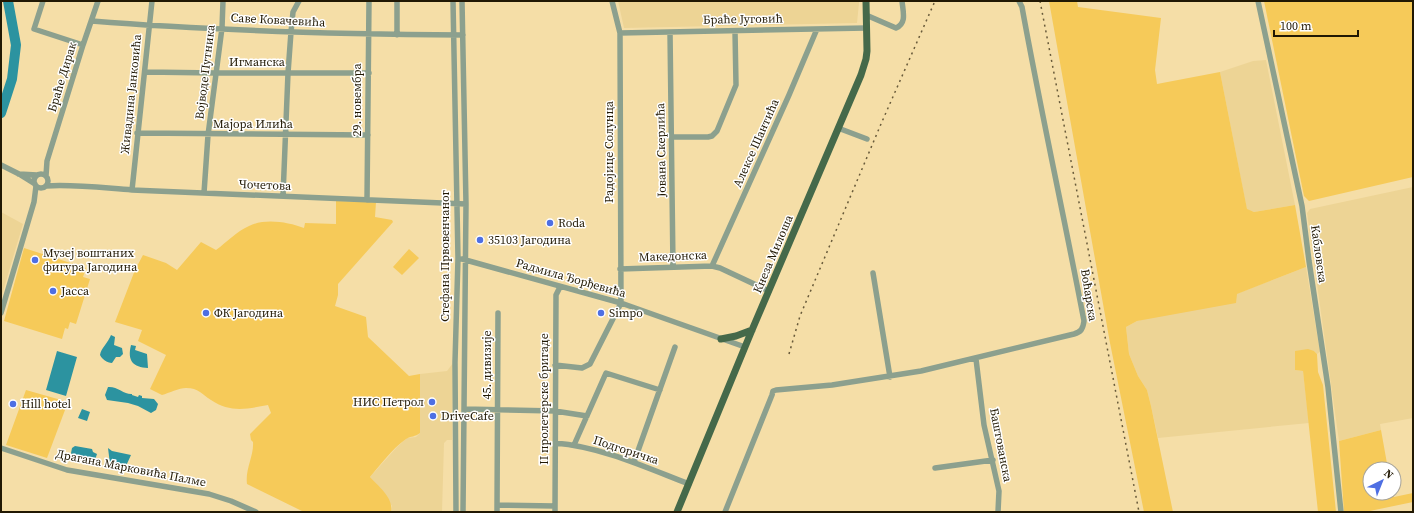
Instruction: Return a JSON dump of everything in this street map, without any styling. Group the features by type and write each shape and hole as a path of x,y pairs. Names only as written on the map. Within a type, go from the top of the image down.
{"main road":[{"name":"Кнеза Милоша","path":"677,512 752,330 857,86 867,51 866,1"},
{"path":"720,338 736,336 752,330"}],"street":[{"path":"43,1 34,29 83,45"},
{"name":"Браће Дирак","path":"46,176 47,161 98,1"},
{"name":"Живадина Јанковића","path":"132,190 152,1"},
{"name":"Војводе Путника","path":"204,193 208,135 222,28 223,1"},
{"path":"283,196 291,32 293,12 299,1"},
{"name":"29. новембра","path":"367,200 369,1"},
{"path":"397,1 397,35"},
{"name":"Стефана Првовенчаног","path":"453,1 458,258 455,362 456,512"},
{"name":"Стефана Првовенчаног","path":"462,1 466,204 463,512"},
{"name":"Радојице Солунца","path":"612,1 620,33 621,303"},
{"path":"866,15 896,28 903,22 902,1"},
{"name":"Воћарска","path":"725,512 773,391 832,385 921,371 976,359 1080,332 1084,328 1071,251 1036,86 1022,7 1019,1"},
{"name":"Кабловска","path":"1258,1 1302,206 1328,387 1341,512"},
{"name":"Саве Ковачевића","path":"92,20 150,26 291,32 369,35 463,35"},
{"name":"Браће Југовић","path":"620,33 866,28"},
{"name":"Алексе Шантића","path":"712,266 789,96 817,29"},
{"path":"672,137 708,137 715,134 717,131 736,84 735,31"},
{"name":"Јована Скерлића","path":"670,32 673,267"},
{"name":"Игманска","path":"144,72 216,74 369,73"},
{"path":"838,128 867,139"},
{"name":"Мајора Илића","path":"137,133 208,135 368,135"},
{"name":"Браће Дирак","path":"38,174 47,161"},
{"name":"Чочетова","path":"1,165 39,187 64,184"},
{"name":"Чочетова","path":"18,174 43,174 64,184 82,187 466,204"},
{"path":"1,313 34,202 34,179 38,174"},
{"path":"34,202 48,182 46,176"},
{"name":"Радмила Ђорђевића","path":"458,258 621,303 746,347"},
{"name":"Македонска","path":"620,269 712,266 720,268 769,291"},
{"path":"873,273 890,377"},
{"name":"II пролетерске бригаде","path":"555,509 556,294 560,287"},
{"path":"556,365 582,368 590,364 621,303"},
{"name":"45. дивизије","path":"497,512 498,313"},
{"path":"634,462 675,347"},
{"name":"Баштованска","path":"976,359 984,425 999,491 998,512"},
{"path":"574,445 606,373 660,390"},
{"path":"464,409 555,411 587,416"},
{"path":"456,435 464,436"},
{"name":"Подгоричка","path":"555,443 574,445 634,462 688,484"},
{"name":"Драгана Марковића Палме","path":"1,448 67,470 209,494 231,501 256,512"},
{"path":"935,468 993,460"},
{"path":"497,506 555,509"}],"shaded area":[{"path":"618,1 859,1 859,3 857,23 624,28"},
{"path":"1049,1 1077,1 1078,7 1161,18 1155,70 1157,84 1220,72 1247,209 1254,212 1295,205 1306,267 1237,294 1236,303 1137,321 1126,327 1129,354 1138,376 1147,390 1173,512 1144,512 1110,343"},
{"path":"1264,1 1413,1 1413,177 1309,201 1304,196"},
{"path":"1266,60 1295,205 1254,212 1247,210 1220,72 1253,61"},
{"path":"1413,187 1413,418 1380,424 1381,430 1339,441 1307,213 1310,209"},
{"path":"336,201 376,202 375,217 392,220 393,222 338,284 338,295 335,306 366,317 368,337 409,376 420,374 420,433 406,439 396,447 370,477 388,497 391,512 304,512 247,484 247,473 253,447 250,434 271,413 268,405 239,409 225,407 218,404 200,392 190,388 183,388 162,395 150,389 166,355 138,341 142,330 115,322 135,270 143,255 166,263 177,270 201,242 216,250 240,231 255,224 262,222 276,222 304,228 305,223 336,224"},
{"path":"1,212 23,224 1,298"},
{"name":"Јасса","path":"24,248 86,268 83,277 90,279 76,324 70,322 68,329 65,328 62,339 4,321"},
{"path":"409,249 419,258 402,275 393,267"},
{"path":"1306,267 1320,352 1317,354 1314,351 1295,351 1295,370 1303,371 1309,423 1158,438 1147,390 1138,376 1129,354 1126,327 1137,321 1236,294"},
{"path":"1308,349 1317,354 1318,372 1323,385 1336,512 1318,512 1303,371 1295,370 1295,351"},
{"path":"453,363 452,440 447,440 444,443 442,512 391,512 392,506 370,477 407,438 416,437 420,433 420,374 447,371"},
{"path":"26,390 68,402 47,458 6,445"},
{"path":"1381,430 1387,461 1362,461 1362,501 1402,501 1402,495 1413,493 1413,502 1365,512 1344,512 1339,441"}],"water":[{"path":"111,335 115,337 114,345 122,348 123,354 120,357 116,357 112,363 102,358 100,355"},
{"path":"131,345 136,346 135,350 147,354 148,368 135,365 132,362 130,355"},
{"path":"57,351 77,357 66,396 46,390"},
{"path":"108,387 115,388 138,397 139,395 142,396 142,398 154,399 158,404 156,410 151,413 138,406 128,403 107,400 105,395"},
{"path":"82,409 90,412 87,421 78,418"},
{"path":"75,446 92,449 93,452 97,454 95,460 73,456 71,453 72,448"},
{"path":"108,448 112,451 131,455 126,466 122,467 115,464 110,464"}],"waterway":[{"path":"1,113 12,79 16,45 8,1"}],"railway":[{"path":"789,354 800,316 935,1"},
{"path":"1040,1 1139,512"}],"place":[{"name":"Roda","path":"550,223"},
{"name":"35103 Јагодина","path":"480,240"},
{"name":"Музеј воштаних фигура Јагодина","path":"35,260"},
{"name":"Јасса","path":"53,291"},
{"name":"ФК Јагодина","path":"206,313"},
{"name":"Simpo","path":"601,313"},
{"name":"НИС Петрол","path":"432,402"},
{"name":"Hill hotel","path":"13,404"},
{"name":"DriveCafe","path":"433,416"}]}
